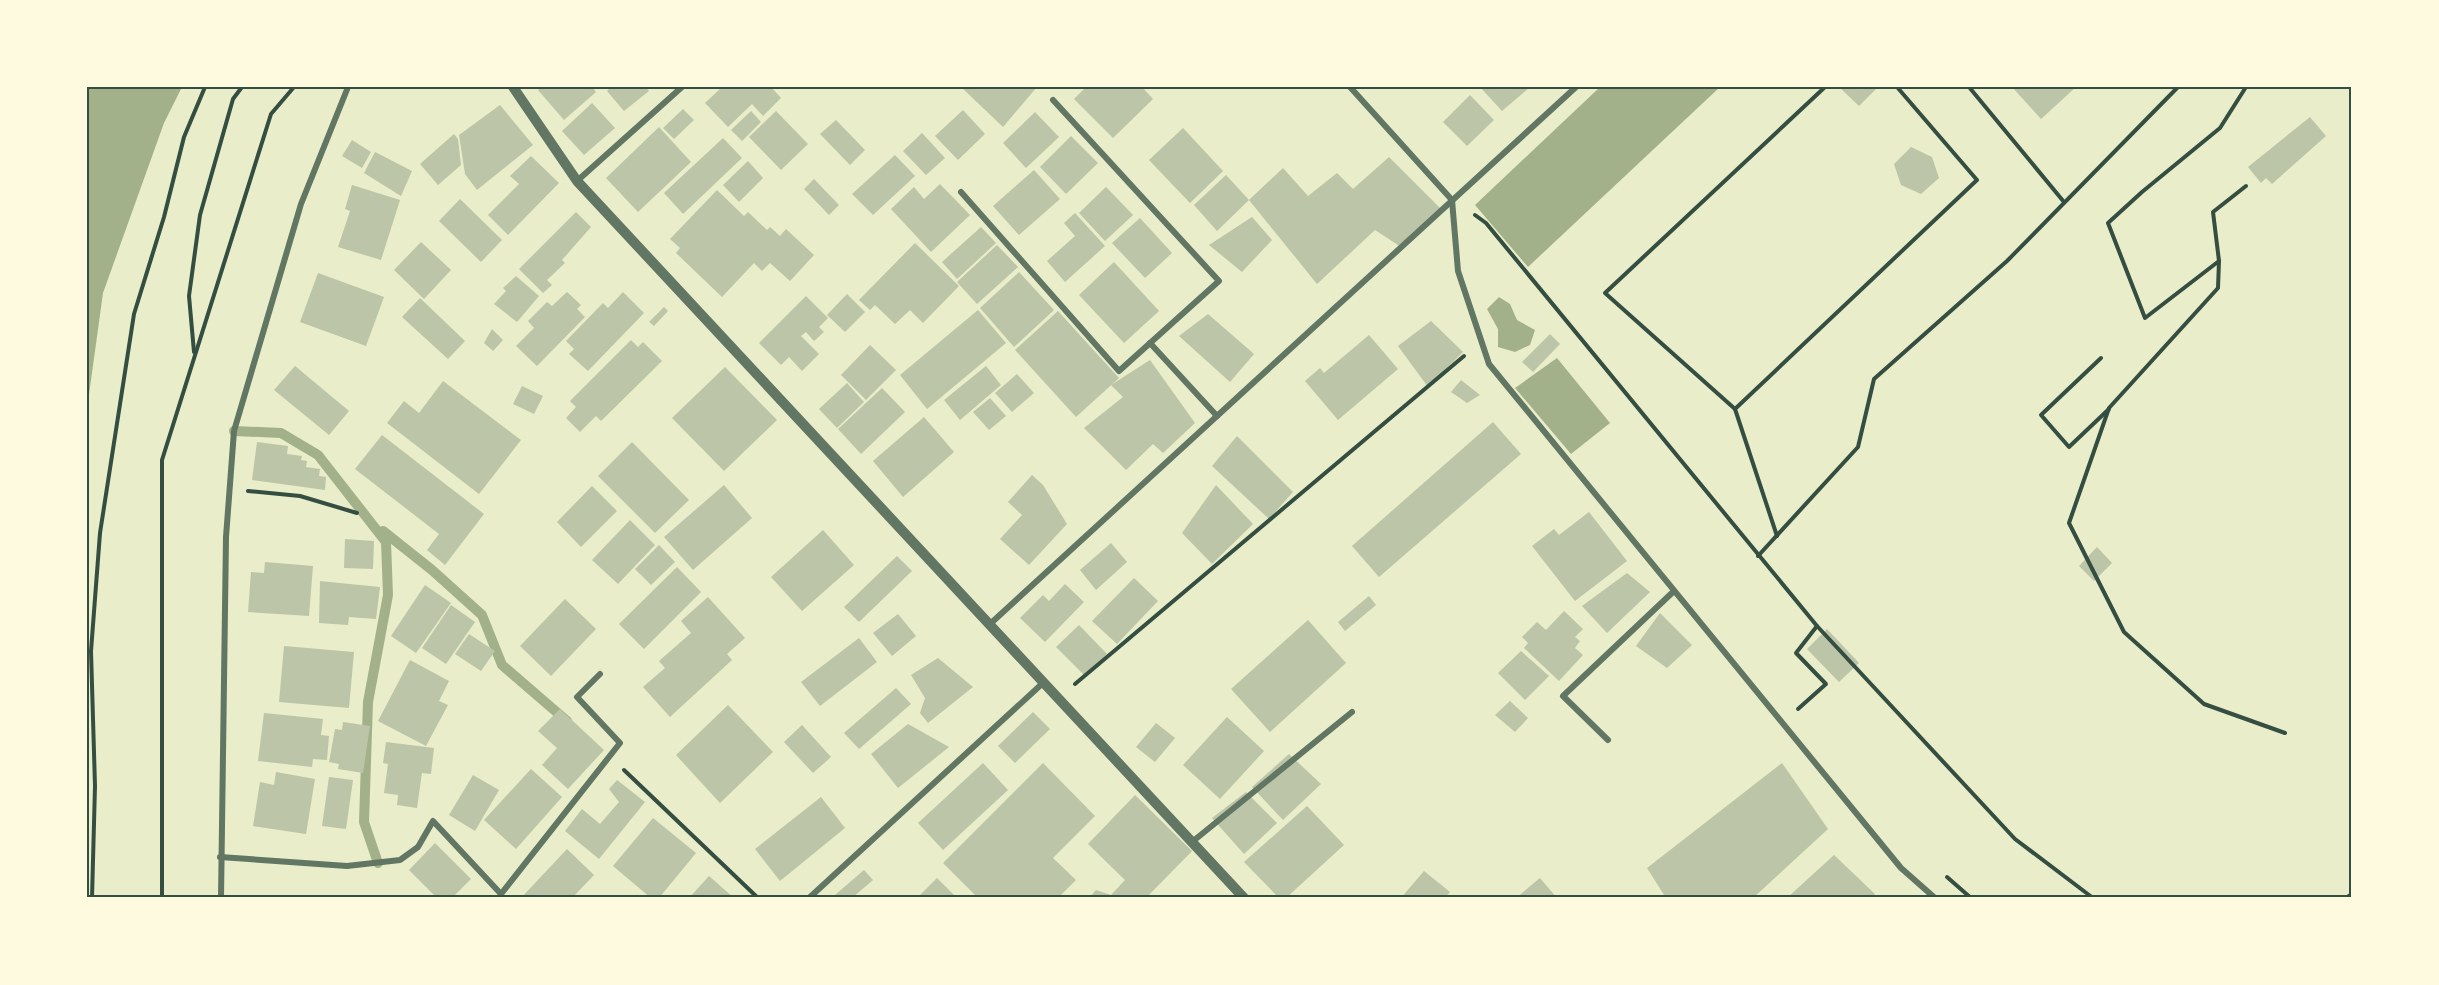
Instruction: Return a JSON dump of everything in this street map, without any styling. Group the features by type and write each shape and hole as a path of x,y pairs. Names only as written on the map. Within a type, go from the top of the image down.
{"street":[{"path":"221,898 226,537 234,431 301,204 348,87"},
{"path":"513,87 577,182 1244,898"},
{"path":"577,182 682,87"},
{"path":"1350,87 1452,200 1458,271 1489,364 1901,868 1935,898"},
{"path":"990,624 1576,87"},
{"path":"961,192 1119,371 1219,281 1053,100"},
{"path":"1150,343 1217,416"},
{"path":"1608,740 1563,696 1674,591"},
{"path":"220,857 347,866 400,860 418,847 433,821 501,894 620,743 577,697 600,674"},
{"path":"809,898 1044,682"},
{"path":"1192,842 1352,712"}],"path":[{"path":"92,898 95,786 91,651 100,533 134,314 165,217 184,137 205,87"},
{"path":"195,356 189,296 200,215 233,99 242,87"},
{"path":"162,898 162,460 271,114 294,87"},
{"path":"1777,536 1735,409 1605,293 1825,87"},
{"path":"1735,409 1977,180 1897,87"},
{"path":"1969,87 2064,203"},
{"path":"1758,556 1858,447 1874,379 2007,261 2178,87"},
{"path":"2219,261 2145,318 2108,224 2142,192 2220,128 2246,87"},
{"path":"2101,358 2041,415 2069,447 2109,408 2218,288 2219,261 2213,212 2246,186"},
{"path":"1452,200 1486,223 1817,626 2015,839 2092,898"},
{"path":"1070,689 1481,342"},
{"path":"2109,408 2069,523 2124,632 2204,704 2285,733"},
{"path":"230,490 300,496 357,513"},
{"path":"1782,723 1826,684 1796,653 1817,626"},
{"path":"610,756 758,898"},
{"path":"2346,898 2352,894"}],"shaded area":[{"path":"87,87 182,87 164,123 103,293 87,409"},
{"path":"1600,87 1720,87 1528,267 1475,205"},
{"path":"1499,297 1510,304 1517,320 1535,330 1530,345 1515,352 1498,347 1498,329 1487,309"},
{"path":"1557,358 1610,423 1571,454 1515,388"}],"building":[{"path":"542,87 592,87 596,92 564,120 538,90"},
{"path":"611,87 646,87 649,91 624,111 607,91"},
{"path":"722,87 771,87 781,98 763,116 752,104 728,127 705,103"},
{"path":"961,87 1037,87 1003,127"},
{"path":"1086,87 1142,87 1153,99 1113,138 1074,99"},
{"path":"1480,87 1530,87 1502,111"},
{"path":"1839,87 1878,87 1859,106"},
{"path":"2012,87 2076,87 2041,119"},
{"path":"1470,95 1494,120 1467,146 1443,122"},
{"path":"592,103 615,128 584,155 562,131"},
{"path":"500,105 533,145 477,190 465,174 459,135"},
{"path":"683,109 694,120 674,139 663,128"},
{"path":"963,110 985,134 958,160 935,136"},
{"path":"751,111 761,122 742,141 731,130"},
{"path":"776,111 808,144 781,170 749,137"},
{"path":"1035,112 1059,137 1026,168 1003,143"},
{"path":"2310,117 2326,136 2272,184 2266,178 2261,183 2248,167"},
{"path":"836,120 865,150 850,165 820,134"},
{"path":"659,127 691,162 638,212 606,178"},
{"path":"1183,128 1223,171 1190,203 1149,160"},
{"path":"922,133 945,158 926,175 903,151"},
{"path":"454,134 458,139 461,165 438,185 420,164"},
{"path":"1071,136 1098,163 1066,194 1040,167"},
{"path":"723,138 742,158 683,214 664,193"},
{"path":"352,140 371,152 362,168 342,156"},
{"path":"1911,147 1932,157 1939,178 1921,194 1901,185 1894,164"},
{"path":"375,152 412,171 401,196 364,173"},
{"path":"895,155 915,176 873,215 852,194"},
{"path":"531,156 559,183 508,235 488,215 519,184 510,176"},
{"path":"1389,157 1442,210 1401,247 1375,230 1317,284 1249,200 1283,168 1308,196 1337,173 1353,189"},
{"path":"748,161 763,178 739,202 723,185"},
{"path":"1034,170 1060,199 1019,235 993,206"},
{"path":"1226,175 1249,200 1217,231 1194,205"},
{"path":"814,179 839,205 829,215 804,189"},
{"path":"940,184 970,215 931,252 891,209 914,187 924,199"},
{"path":"352,185 400,200 381,260 338,247 350,211 345,209"},
{"path":"1106,187 1133,215 1105,241 1079,213"},
{"path":"717,190 744,216 748,212 767,230 770,227 780,236 786,229 814,255 790,281 770,263 762,271 754,263 722,297 676,253 680,248 670,239"},
{"path":"460,199 502,240 481,262 439,221"},
{"path":"576,212 591,227 562,260 565,263 547,280 552,285 543,293 519,269"},
{"path":"1075,213 1105,246 1065,282 1047,261 1075,236 1064,223"},
{"path":"1252,217 1272,240 1242,272 1209,245"},
{"path":"1140,218 1172,253 1145,278 1112,243"},
{"path":"981,227 996,243 957,279 942,262"},
{"path":"421,242 451,270 424,299 394,270"},
{"path":"915,243 959,286 923,323 910,310 895,324 875,305 870,310 859,300"},
{"path":"997,245 1018,267 977,304 957,282"},
{"path":"1114,262 1159,311 1124,343 1079,295"},
{"path":"1019,272 1054,310 1014,347 980,308"},
{"path":"318,273 384,297 366,346 300,322"},
{"path":"516,276 539,296 517,322 494,304 506,291 503,288"},
{"path":"567,292 581,305 577,309 585,317 537,366 516,346 534,328 528,321 547,302 552,306"},
{"path":"623,292 644,313 588,371 569,354 574,349 566,341 603,303 608,308"},
{"path":"847,294 865,312 845,332 827,315"},
{"path":"806,296 828,318 819,327 824,332 814,341 806,332 801,336 819,354 802,371 789,357 781,365 759,343"},
{"path":"420,298 465,341 448,359 402,317"},
{"path":"664,307 668,311 654,326 649,322"},
{"path":"978,310 1006,343 927,409 900,375"},
{"path":"1058,311 1119,378 1076,417 1015,350"},
{"path":"1208,314 1254,354 1230,382 1179,336"},
{"path":"1431,321 1463,352 1428,387 1398,346"},
{"path":"492,329 503,340 493,351 484,343"},
{"path":"1550,334 1560,344 1533,372 1522,362"},
{"path":"1369,335 1398,369 1338,420 1305,381 1320,368 1324,373"},
{"path":"631,340 638,347 643,342 662,361 601,421 596,416 580,432 566,418 576,407 570,401"},
{"path":"870,345 896,370 866,400 841,375"},
{"path":"1150,360 1195,423 1163,453 1153,444 1126,470 1084,428 1123,397 1111,385"},
{"path":"295,366 349,411 329,435 274,390"},
{"path":"986,366 1001,385 960,420 944,400"},
{"path":"725,367 777,420 724,471 672,418"},
{"path":"1017,374 1034,393 1012,412 995,393"},
{"path":"1461,380 1480,395 1467,403 1451,392"},
{"path":"443,381 521,440 479,494 387,423 404,401 419,413"},
{"path":"847,383 864,402 837,428 819,409"},
{"path":"522,386 543,396 534,414 513,404"},
{"path":"882,388 905,412 861,454 838,429"},
{"path":"990,398 1006,416 989,430 973,412"},
{"path":"924,417 954,452 903,497 873,461"},
{"path":"1493,422 1521,454 1379,577 1352,546"},
{"path":"382,435 484,514 445,565 427,550 439,534 355,469"},
{"path":"1237,436 1293,492 1269,519 1212,466"},
{"path":"257,442 288,446 287,454 302,456 301,460 307,461 306,467 320,469 319,476 326,477 325,490 252,480"},
{"path":"632,442 689,500 655,533 598,476"},
{"path":"1032,475 1043,485 1067,524 1029,565 1000,539 1022,515 1008,502"},
{"path":"724,485 752,518 693,570 664,537"},
{"path":"1216,485 1253,524 1212,564 1182,533"},
{"path":"592,486 617,511 581,547 557,522"},
{"path":"1589,512 1627,561 1575,601 1532,546 1554,529 1559,535"},
{"path":"630,520 655,545 618,584 592,560"},
{"path":"823,530 854,565 802,611 771,577"},
{"path":"345,539 374,541 373,569 344,568"},
{"path":"1111,543 1127,562 1096,590 1080,570"},
{"path":"659,545 675,562 651,585 635,569"},
{"path":"2097,547 2112,563 2094,581 2079,566"},
{"path":"897,556 912,571 859,622 844,607"},
{"path":"265,562 313,566 309,616 248,612 251,572 264,573"},
{"path":"677,567 701,592 644,649 619,624"},
{"path":"1627,573 1650,592 1607,633 1582,606"},
{"path":"1134,578 1158,601 1117,644 1092,621"},
{"path":"320,581 380,587 376,619 349,617 348,625 319,623"},
{"path":"1065,584 1084,602 1045,642 1020,618 1043,595 1049,601"},
{"path":"425,585 451,603 416,653 391,636"},
{"path":"1369,596 1376,605 1345,631 1338,622"},
{"path":"708,597 745,638 727,654 732,660 670,717 643,687 665,668 659,661 691,633 681,621"},
{"path":"565,599 596,629 551,676 520,646"},
{"path":"451,605 475,622 446,664 422,648"},
{"path":"1564,611 1583,629 1575,637 1580,641 1575,648 1583,655 1559,681 1524,648 1528,643 1522,637 1537,622 1546,630"},
{"path":"1660,613 1692,645 1667,668 1636,646"},
{"path":"898,614 916,636 892,656 873,633"},
{"path":"1308,620 1346,663 1270,732 1231,689"},
{"path":"1079,625 1107,654 1085,676 1056,647"},
{"path":"1827,629 1859,663 1839,682 1807,649"},
{"path":"469,634 495,651 481,671 455,654"},
{"path":"859,638 877,662 820,706 801,682"},
{"path":"284,646 354,652 349,708 279,702"},
{"path":"1521,651 1549,676 1525,700 1498,673"},
{"path":"938,658 973,687 928,723 920,713 925,698 911,675"},
{"path":"410,660 449,681 439,701 448,705 426,746 378,721"},
{"path":"896,688 911,704 859,749 844,733"},
{"path":"1510,701 1528,718 1515,732 1495,715"},
{"path":"728,705 773,752 720,803 676,755"},
{"path":"560,709 604,750 568,789 542,765 557,748 538,731"},
{"path":"1033,712 1050,729 1015,763 998,746"},
{"path":"264,713 323,719 321,735 329,736 327,760 313,759 312,767 258,761"},
{"path":"1227,717 1264,751 1220,799 1183,765"},
{"path":"343,722 370,726 363,773 338,769 339,764 329,762 335,729 342,730"},
{"path":"1156,723 1175,738 1155,762 1136,747"},
{"path":"908,724 949,747 898,788 871,754"},
{"path":"802,725 831,757 813,773 784,742"},
{"path":"386,742 434,748 431,774 422,773 417,808 397,805 398,795 384,793 388,764 383,763"},
{"path":"1289,754 1321,784 1283,820 1252,787"},
{"path":"983,763 1008,790 943,850 918,823"},
{"path":"1043,763 1095,816 1053,858 1076,880 1058,898 978,898 943,863"},
{"path":"1782,763 1828,829 1753,898 1666,898 1647,868"},
{"path":"531,769 562,797 516,849 484,820"},
{"path":"276,772 315,779 306,834 253,826 260,782 274,785"},
{"path":"473,775 499,790 475,831 449,815"},
{"path":"329,777 353,780 346,829 322,826"},
{"path":"617,780 645,802 599,859 565,831 582,809 600,824 619,802 609,789"},
{"path":"1246,792 1277,823 1244,854 1212,818"},
{"path":"1135,795 1192,851 1146,898 1089,898 1096,890 1111,895 1125,880 1088,844"},
{"path":"821,797 845,828 780,881 755,849"},
{"path":"1307,806 1344,845 1286,898 1279,898 1244,862"},
{"path":"653,818 696,853 659,898 651,898 613,866"},
{"path":"435,843 471,879 452,898 437,898 409,870"},
{"path":"567,849 594,875 572,898 521,898"},
{"path":"1834,855 1875,894 1871,898 1787,898"},
{"path":"864,870 873,880 852,898 835,895"},
{"path":"1424,871 1450,892 1445,898 1401,898"},
{"path":"709,876 734,898 689,898"},
{"path":"937,878 957,898 917,898"},
{"path":"1540,878 1557,898 1516,898"}],"waterway":[{"path":"234,431 281,433 318,455 386,542 388,595 368,702 364,822 378,863"},
{"path":"383,531 432,570 482,615 502,665 567,721"}]}
